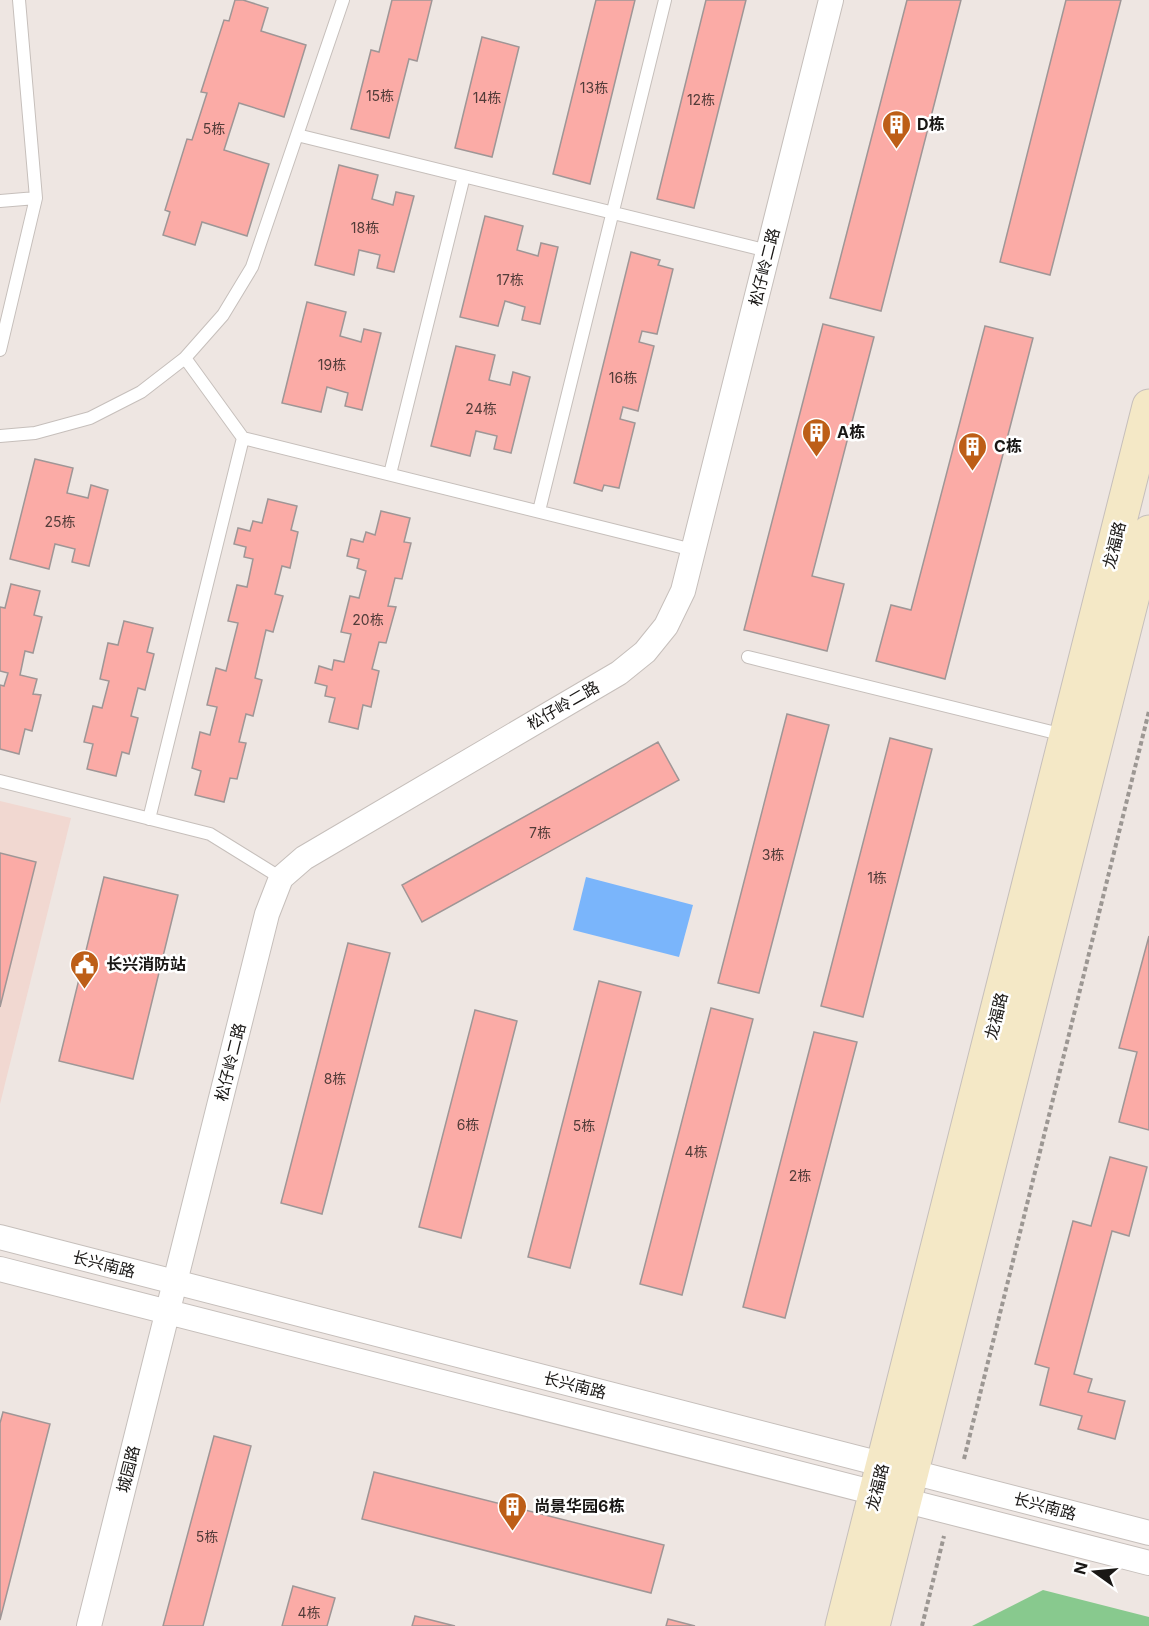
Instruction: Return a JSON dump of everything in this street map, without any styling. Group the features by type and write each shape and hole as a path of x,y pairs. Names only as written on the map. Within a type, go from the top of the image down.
{"street":[{"name":"松仔岭二路","path":"168,1311 267,914 280,878 304,858 619,673 645,652 666,626 683,591 831,0"},
{"name":"龙福路","path":"873,1626 894,1483 1081,739 1149,406"},
{"name":"龙福路","path":"1081,739 1149,532"},
{"name":"长兴南路","path":"0,1238 175,1282 894,1483 950,1512 1149,1563"},
{"name":"长兴南路","path":"0,1269 894,1483 957,1483 1149,1533"},
{"name":"城园路","path":"89,1626 168,1311"},
{"name":"龙福路","path":"842,1626 894,1483"}],"lane":[{"path":"0,350 36,198 19,0"},
{"path":"0,436 36,433 90,418 141,392 185,358 223,315 252,267 343,0"},
{"path":"539,511 665,0"},
{"path":"297,135 768,251"},
{"path":"390,474 464,176"},
{"path":"0,201 36,198"},
{"path":"185,358 243,438 693,549"},
{"path":"149,819 243,438"},
{"path":"748,657 1081,739"},
{"path":"0,782 210,834 280,878"}],"path":[{"path":"957,1483 1149,711"},
{"path":"922,1626 950,1512"}],"shaded area":[{"path":"0,801 71,818 0,1104"}],"green space":[{"path":"1043,1590 1149,1617 1149,1626 972,1626"}],"water":[{"path":"586,877 693,905 679,957 573,930"}],"building":[{"path":"235,0 243,0 268,8 261,31 306,45 284,117 239,103 224,150 269,164 247,236 202,222 195,245 163,235 170,212 165,210 187,139 192,140 207,93 201,92 224,20 229,21"},
{"path":"392,0 432,0 417,61 409,59 389,138 351,129 371,50 379,52"},
{"path":"596,0 635,0 590,184 553,174"},
{"path":"706,0 746,0 694,208 657,199"},
{"name":"D栋","path":"907,0 961,0 881,311 830,298"},
{"path":"1066,0 1121,0 1050,275 1000,262"},
{"path":"482,37 519,47 492,157 455,148"},
{"path":"339,165 378,175 372,199 393,205 396,192 414,196 394,272 377,268 380,255 359,250 354,275 315,265"},
{"path":"485,216 523,226 517,250 538,256 541,243 558,247 540,324 522,320 525,307 505,301 498,326 460,317"},
{"path":"631,252 660,260 658,265 673,269 657,334 642,331 639,342 654,346 638,411 623,407 620,419 635,423 619,488 604,485 602,491 574,483"},
{"path":"307,302 346,312 340,336 361,342 364,329 381,333 362,410 345,406 348,393 327,387 321,412 282,403"},
{"name":"A栋","path":"823,324 874,337 812,576 844,584 827,651 744,630"},
{"name":"C栋","path":"985,326 1033,338 945,679 876,661 891,605 911,610"},
{"path":"456,346 495,355 489,380 510,385 513,372 530,377 511,453 494,449 497,436 476,431 470,456 431,446"},
{"path":"35,459 73,468 67,493 88,498 91,485 108,490 89,566 72,562 75,549 55,544 49,569 10,559"},
{"path":"268,499 297,506 291,530 298,532 290,568 282,566 275,594 283,596 273,632 266,630 255,678 262,680 253,716 246,714 239,742 246,743 237,779 230,778 224,802 195,795 201,771 192,768 200,732 210,735 217,707 207,705 216,668 226,671 238,623 228,621 237,585 247,587 253,559 244,557 246,547 234,544 238,528 250,531 253,521 262,523"},
{"path":"381,511 410,518 404,542 411,543 402,579 395,578 388,606 396,607 386,643 379,642 372,669 379,671 371,707 363,705 358,729 329,722 335,698 325,696 327,686 315,683 319,666 332,670 334,660 344,662 351,634 341,632 350,596 359,598 366,571 357,568 359,559 347,556 351,539 363,542 366,532 375,535"},
{"path":"11,584 40,591 34,615 42,617 33,653 25,651 20,675 37,679 33,694 41,695 32,731 25,729 19,754 0,749 0,685 4,686 8,673 0,671 0,607 5,608"},
{"path":"124,621 153,628 147,652 154,654 145,690 138,688 131,716 138,718 129,754 122,752 116,776 87,769 93,744 84,742 93,706 102,708 109,681 100,679 108,643 118,645"},
{"path":"787,714 829,725 759,993 718,983"},
{"path":"890,738 932,749 863,1017 821,1006"},
{"path":"658,742 679,780 422,922 402,885"},
{"path":"0,853 36,862 0,1007"},
{"path":"104,877 178,895 133,1079 59,1061"},
{"path":"1149,936 1149,1130 1119,1122 1137,1052 1119,1048"},
{"path":"348,943 390,953 322,1214 281,1203"},
{"path":"599,981 641,992 570,1268 528,1257"},
{"path":"711,1008 753,1019 682,1295 640,1284"},
{"path":"475,1010 517,1021 461,1238 419,1227"},
{"path":"814,1032 857,1042 785,1318 743,1307"},
{"path":"1110,1157 1147,1167 1129,1236 1112,1231 1074,1374 1092,1379 1088,1392 1125,1401 1115,1439 1078,1429 1082,1416 1040,1405 1049,1368 1035,1364 1073,1221 1091,1226"},
{"path":"3,1412 50,1424 0,1620 0,1423"},
{"path":"214,1436 251,1446 203,1626 163,1626"},
{"name":"尚景华园6栋","path":"374,1472 664,1545 651,1593 362,1519"},
{"path":"293,1586 335,1598 327,1626 282,1626"},
{"path":"415,1616 455,1626 412,1626"},
{"path":"668,1619 695,1626 666,1626"}],"place":[{"name":"D栋","path":"896,150"},
{"name":"A栋","path":"816,458"},
{"name":"C栋","path":"973,472"},
{"name":"长兴消防站","path":"85,990"},
{"name":"尚景华园6栋","path":"513,1532"}]}
